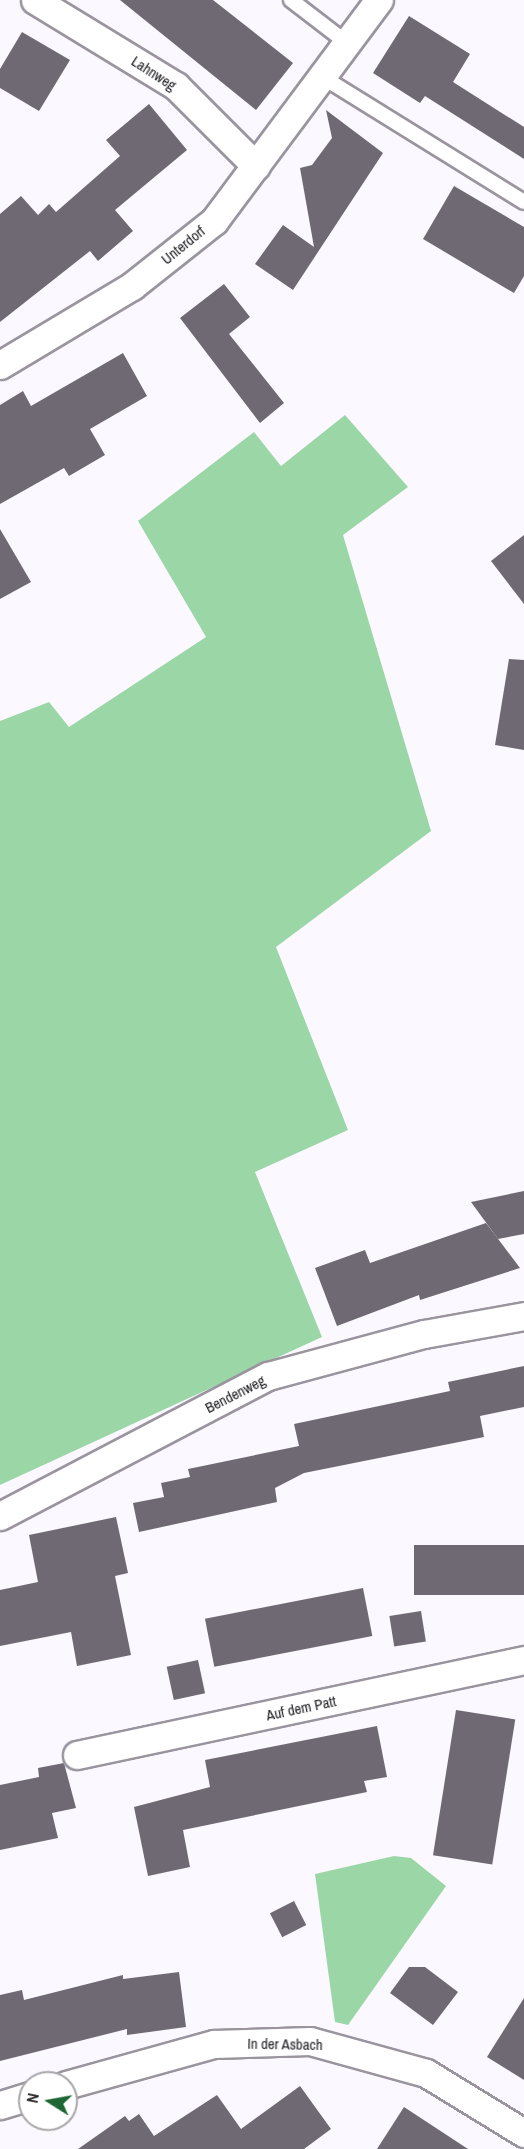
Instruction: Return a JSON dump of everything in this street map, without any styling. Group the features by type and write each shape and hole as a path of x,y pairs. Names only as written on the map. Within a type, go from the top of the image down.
{"street":[{"name":"Lahnweg","path":"35,0 176,86 256,166"},
{"name":"Unterdorf","path":"0,365 132,286 214,220 324,78 379,0"},
{"name":"Bendenweg","path":"0,1516 268,1377 424,1334 524,1316"},
{"name":"Auf dem Patt","path":"77,1755 524,1660"},
{"name":"In der Asbach","path":"78,2082 214,2044 310,2042 426,2073 524,2133"},
{"path":"0,2105 18,2100"}],"lane":[{"path":"291,0 347,43"},
{"path":"324,78 524,202"}],"green space":[{"path":"345,415 408,487 343,535 431,831 276,947 348,1130 255,1172 322,1337 0,1485 0,721 49,702 69,727 206,637 138,521 254,432 281,466"},
{"path":"394,1856 411,1858 446,1886 348,2025 335,2022 315,1874"}],"building":[{"path":"120,0 213,0 293,63 256,110"},
{"path":"409,16 470,54 453,82 524,127 524,159 425,96 420,103 373,73"},
{"path":"22,32 70,60 39,111 0,88 0,69"},
{"path":"149,104 187,150 115,210 133,231 98,261 90,251 0,322 0,214 21,196 38,215 49,204 56,212 120,156 106,140"},
{"path":"326,110 383,153 293,290 255,264 283,225 314,247 300,168 312,165 332,138"},
{"path":"454,186 524,227 524,276 514,293 423,239"},
{"path":"224,284 250,317 229,334 284,403 260,423 180,318"},
{"path":"123,353 147,396 90,429 105,455 69,476 64,468 0,504 0,405 23,391 31,406"},
{"path":"0,529 31,582 0,599"},
{"path":"524,535 524,604 491,561"},
{"path":"509,659 524,660 524,750 495,745"},
{"path":"524,1191 524,1234 498,1239 471,1202"},
{"path":"486,1223 520,1268 420,1300 419,1295 337,1326 315,1268 365,1250 370,1263"},
{"path":"524,1366 524,1407 480,1416 484,1437 304,1473 275,1488 277,1502 139,1532 133,1503 164,1497 161,1483 190,1477 188,1469 299,1446 294,1424 450,1391 448,1382"},
{"path":"116,1517 128,1573 115,1576 131,1655 77,1666 71,1632 0,1646 0,1590 38,1582 29,1535"},
{"path":"414,1545 524,1545 524,1595 414,1595"},
{"path":"363,1588 372,1636 214,1667 205,1619"},
{"path":"421,1611 426,1642 394,1647 389,1616"},
{"path":"198,1660 205,1693 174,1700 167,1667"},
{"path":"456,1710 515,1719 492,1865 433,1855"},
{"path":"377,1726 387,1777 364,1781 367,1792 183,1830 190,1867 148,1876 134,1807 210,1787 205,1760"},
{"path":"64,1763 76,1808 52,1813 58,1838 0,1850 0,1785 39,1777 38,1768"},
{"path":"294,1901 306,1925 282,1937 270,1913"},
{"path":"409,1967 425,1967 458,1992 433,2025 390,1993"},
{"path":"179,1972 186,2027 127,2035 127,2029 0,2061 0,1995 22,1990 24,2000 123,1975 123,1979"},
{"path":"524,1998 524,2080 487,2057"},
{"path":"300,2086 331,2129 304,2149 78,2149 125,2116 129,2121 139,2114 154,2136 217,2095 241,2129"},
{"path":"404,2107 468,2149 377,2149"}]}
